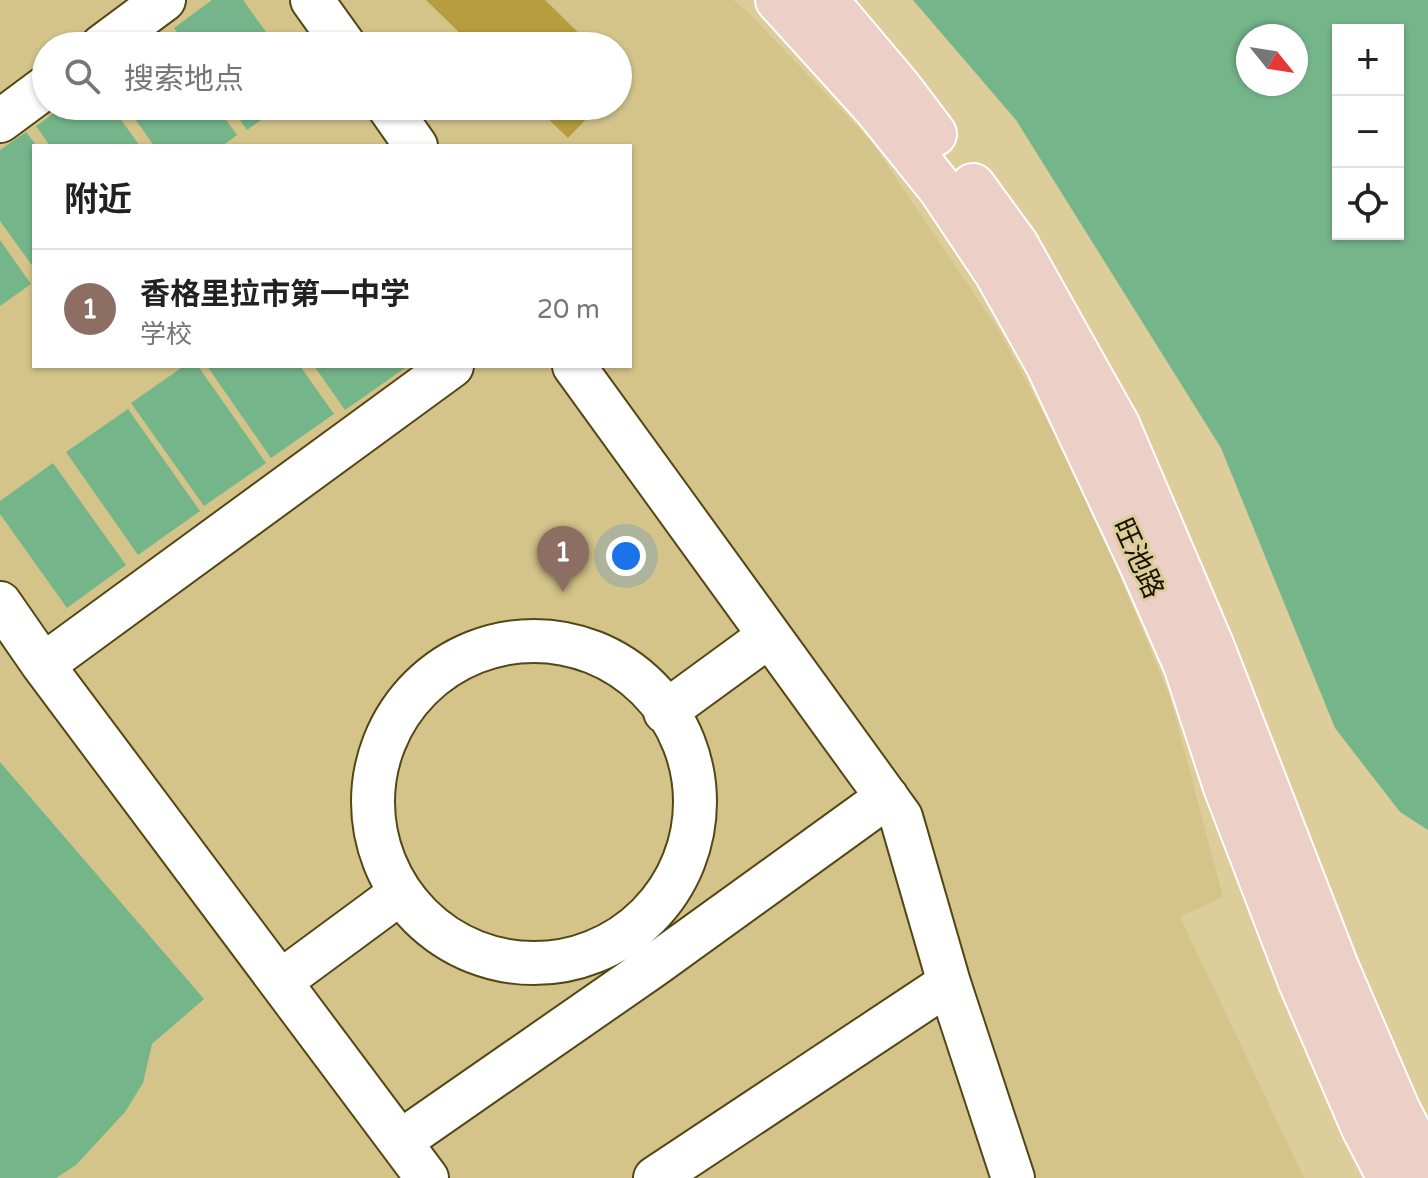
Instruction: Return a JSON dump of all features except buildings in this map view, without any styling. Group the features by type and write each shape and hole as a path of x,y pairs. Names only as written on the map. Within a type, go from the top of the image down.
{"highway":[{"name":"旺池路","path":"778,0 876,108 941,189 997,273 1048,364 1186,665 1226,787 1301,982 1364,1128 1390,1178"},
{"name":"旺池路","path":"825,0 900,89 1016,245 1117,425 1211,645 1336,967 1398,1111 1428,1168"}],"lane":[{"path":"121,32 164,0"},
{"path":"312,0 335,32"},
{"path":"0,121 32,97"},
{"path":"398,120 415,144"},
{"path":"43,665 449,368"},
{"path":"575,368 901,817 949,983 1013,1178"},
{"path":"0,603 43,665 427,1178"},
{"path":"665,712 769,636"},
{"path":"524,640 550,642 582,649 640,681 665,712 689,750 699,788 697,826 686,864 642,951 548,963 476,953 444,936 399,894 375,825 374,791 379,759 388,726 405,700 441,666 491,645 524,640"},
{"path":"401,1141 642,951 887,797"},
{"path":"281,981 399,894"},
{"path":"655,1178 949,983"}],"shaded area":[{"path":"0,0 733,0 747,11 871,141 998,329 1083,487 1170,697 1223,897 1180,917 1304,1178 0,1178"}],"green space":[{"path":"212,0 243,0 266,32 177,32 174,28"},
{"path":"913,0 1428,0 1428,830 1400,812 1335,728 1221,448 1016,120"},
{"path":"44,120 121,120 139,144 49,144 36,126"},
{"path":"136,120 226,120 237,135 225,144 153,144"},
{"path":"240,120 261,120 247,130"},
{"path":"26,132 35,144 32,144 32,265 0,221 0,150"},
{"path":"0,240 31,284 0,306"},
{"path":"181,368 199,368 266,463 204,506 131,403"},
{"path":"208,368 301,368 334,414 271,458"},
{"path":"315,368 405,368 345,410"},
{"path":"128,409 200,511 138,555 66,452"},
{"path":"53,463 126,565 67,608 0,514 0,501"},
{"path":"0,762 204,999 152,1044 143,1083 125,1112 76,1165 56,1178 0,1178"}],"place":[{"name":"香格里拉市第一中学","path":"563,592"}]}
